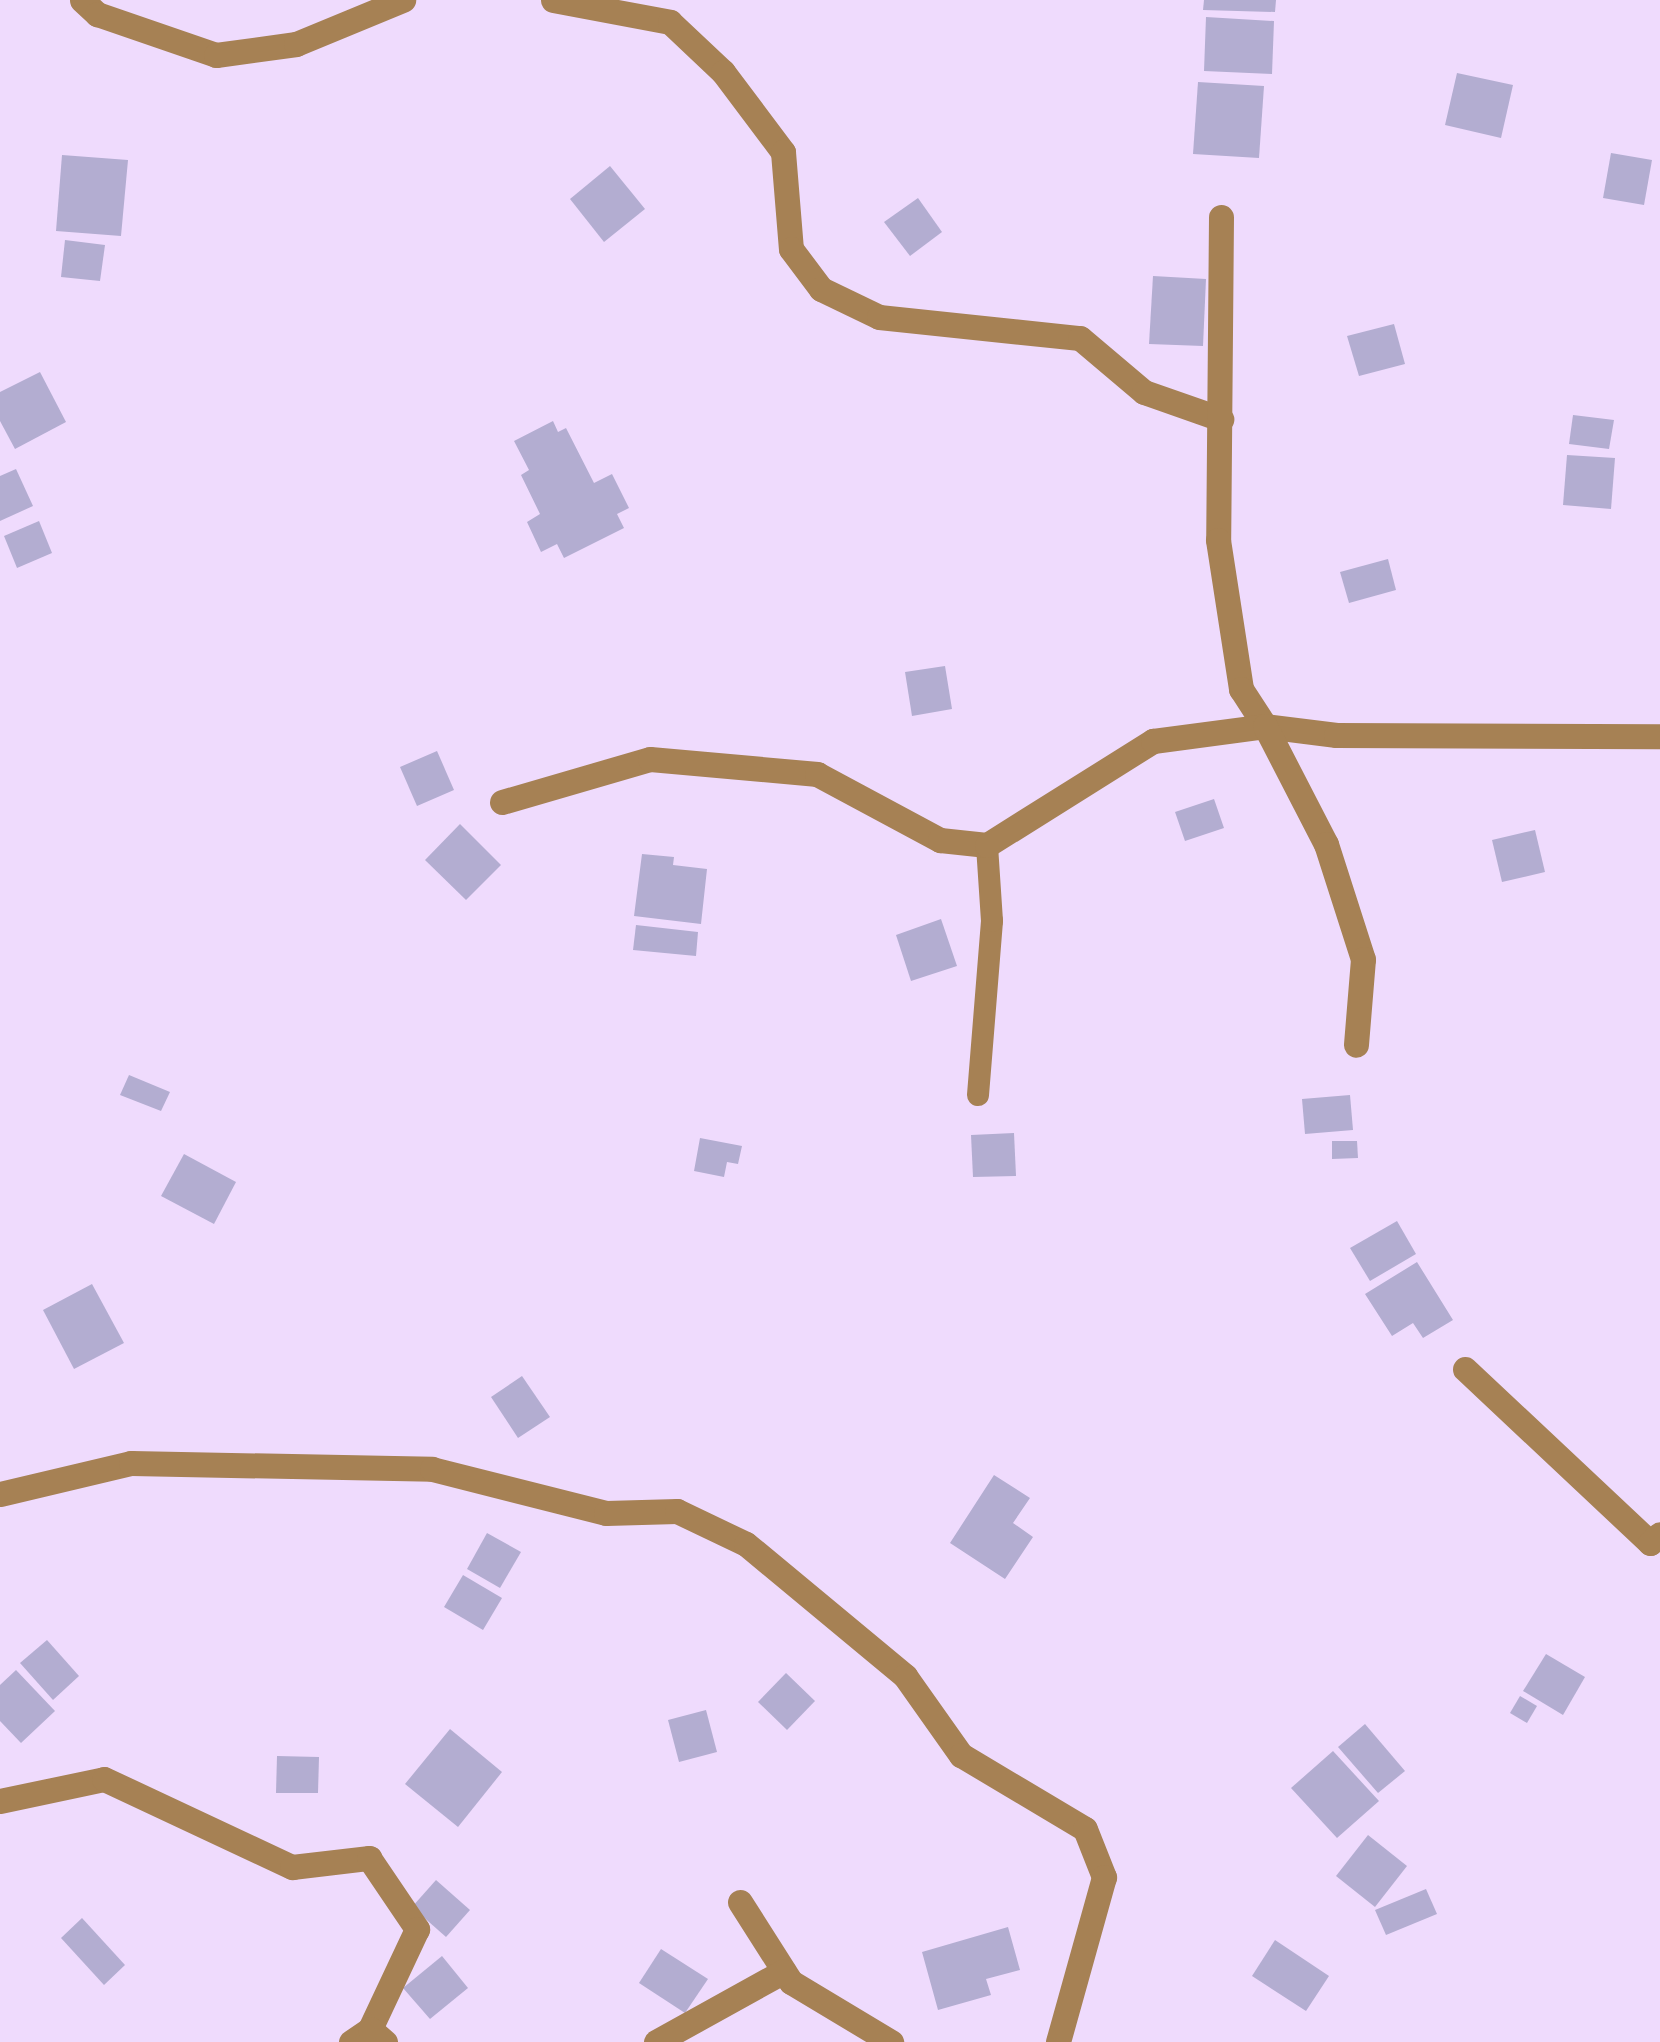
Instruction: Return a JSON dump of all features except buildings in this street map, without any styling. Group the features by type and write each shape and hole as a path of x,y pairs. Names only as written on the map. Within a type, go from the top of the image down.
{"street":[{"path":"82,0 98,14 216,55 296,44 403,0"},
{"path":"554,0 670,22 723,72 783,152 792,249 821,290 879,316 1080,338 1144,392 1220,419"},
{"path":"1220,218 1218,540 1241,689 1265,726 1326,844 1364,959 1356,1045"},
{"path":"502,802 650,759 817,774 940,840 988,845 1153,742 1265,726 1336,735 1660,736"},
{"path":"1465,1369 1657,1540"},
{"path":"0,1494 131,1463 432,1470 606,1514 677,1510 746,1544 905,1676 961,1755 1086,1829 1104,1877 1058,2042"},
{"path":"0,1800 104,1778 292,1867 369,1858 417,1930 369,2038"},
{"path":"740,1902 791,1982 891,2042"},
{"path":"656,2042 784,1971"}],"lane":[{"path":"978,1095 992,921 988,845"}]}
